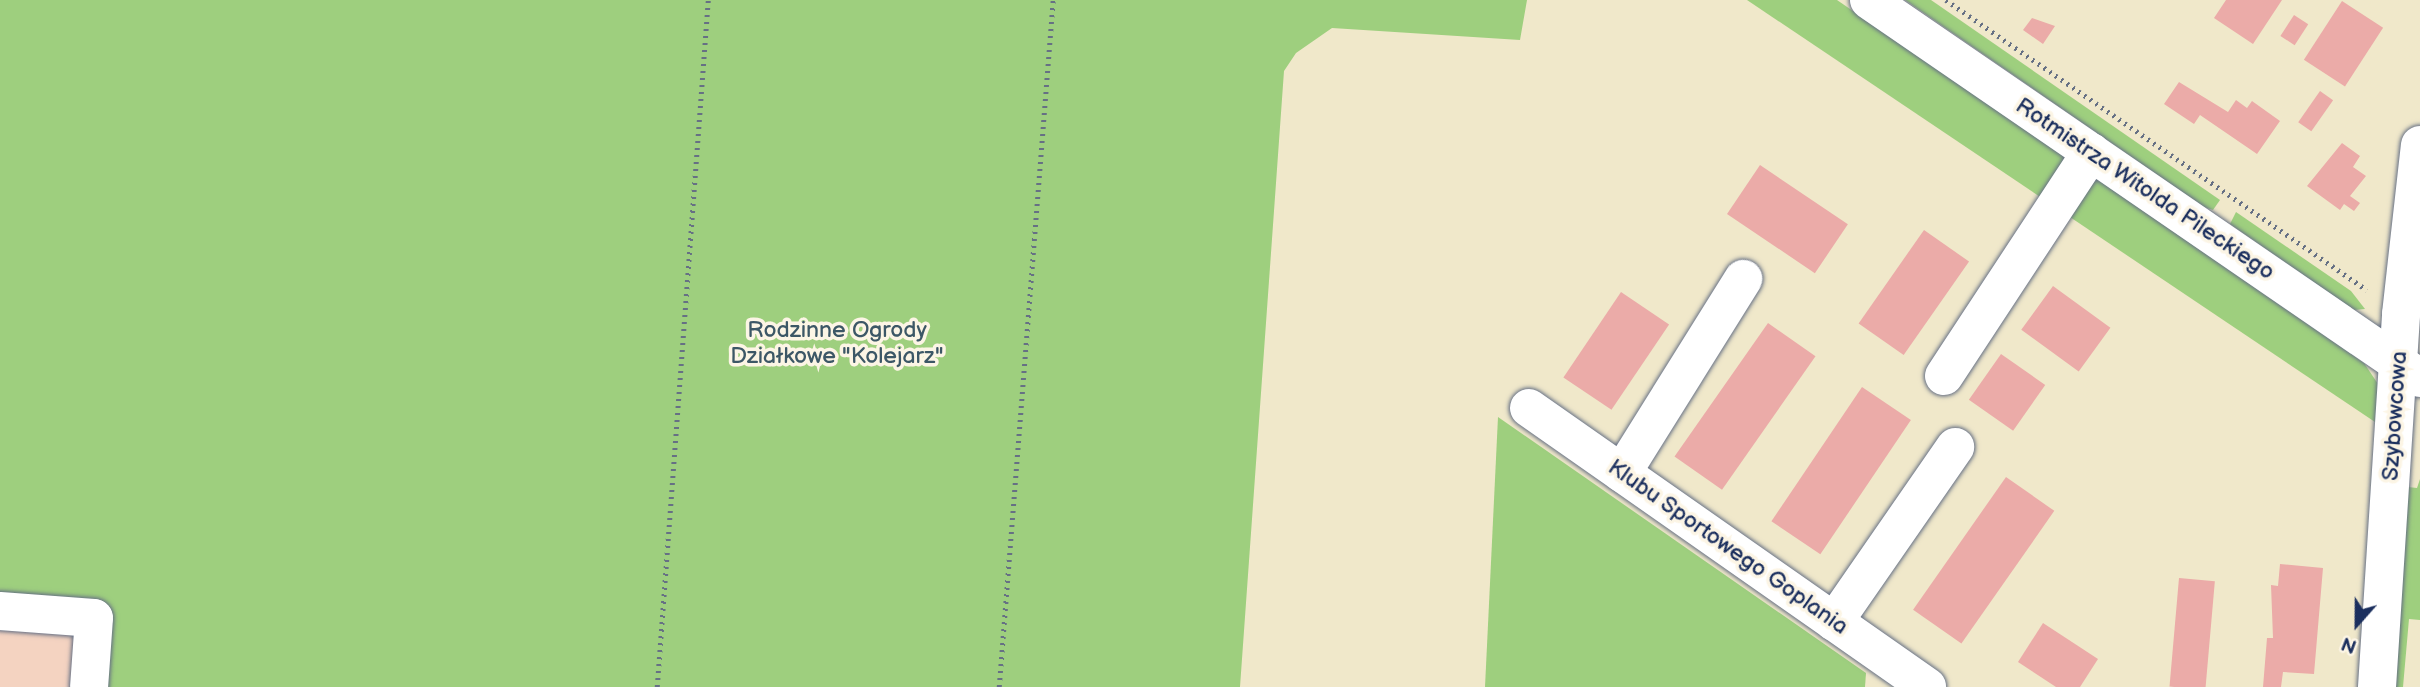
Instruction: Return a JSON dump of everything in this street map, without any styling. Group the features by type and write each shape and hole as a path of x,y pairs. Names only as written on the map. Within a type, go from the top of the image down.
{"street":[{"name":"Rotmistrza Witolda Pileckiego","path":"1869,0 2409,371"},
{"name":"Szybowcowa","path":"2377,687 2409,371 2401,314 2420,145"},
{"path":"1944,376 2091,152"},
{"path":"1622,473 1743,279"},
{"name":"Klubu Sportowego Goplania","path":"1529,408 1834,622 1910,682"},
{"path":"1834,622 1955,447"},
{"path":"0,611 94,618 89,687"}],"path":[{"path":"656,687 708,0"},
{"path":"999,687 1053,0"},
{"path":"1946,0 2401,314"}],"shaded area":[{"path":"0,598 106,606 99,687 0,687"}],"green space":[{"name":"Rodzinne Ogrody Działkowe \"Kolejarz\"","path":"0,0 1527,0 1520,40 1332,28 1296,53 1284,71 1240,687 99,687 106,606 0,598"},
{"path":"1747,0 1837,0 2364,363 2378,384 2375,422"},
{"path":"1905,0 1931,0 2220,200 2213,210 2204,207"},
{"path":"2236,212 2351,291 2365,309 2354,310 2230,224"},
{"path":"1498,417 1866,673 1865,687 1485,687"},
{"path":"2420,479 2420,620 2409,619 2403,687 2396,687 2408,487 2417,488"}],"building":[{"path":"2226,0 2282,0 2253,44 2214,18"},
{"path":"2342,1 2383,28 2345,86 2304,60"},
{"path":"2294,15 2308,24 2295,45 2280,36"},
{"path":"2032,18 2055,26 2043,44 2023,30"},
{"path":"2179,82 2228,112 2236,100 2247,108 2252,101 2280,121 2257,154 2200,115 2194,124 2164,104"},
{"path":"2320,91 2333,100 2311,131 2298,122"},
{"path":"2342,143 2360,156 2353,167 2366,176 2350,196 2360,203 2354,211 2344,204 2340,210 2307,186"},
{"path":"1760,165 1848,224 1815,273 1727,214"},
{"path":"1924,230 1969,262 1904,355 1859,323"},
{"path":"2053,286 2110,328 2079,371 2021,330"},
{"path":"1621,292 1669,324 1611,410 1563,377"},
{"path":"1768,323 1816,356 1722,490 1675,457"},
{"path":"2001,354 2045,385 2013,431 1969,400"},
{"path":"1862,387 1911,420 1820,554 1771,521"},
{"path":"2006,477 2054,511 1961,644 1913,610"},
{"path":"2280,564 2323,568 2314,674 2283,672 2281,687 2263,687 2267,638 2273,638 2271,585 2278,586"},
{"path":"2179,578 2215,581 2206,687 2170,687"},
{"path":"2043,623 2098,659 2080,687 2056,687 2018,662"}]}
